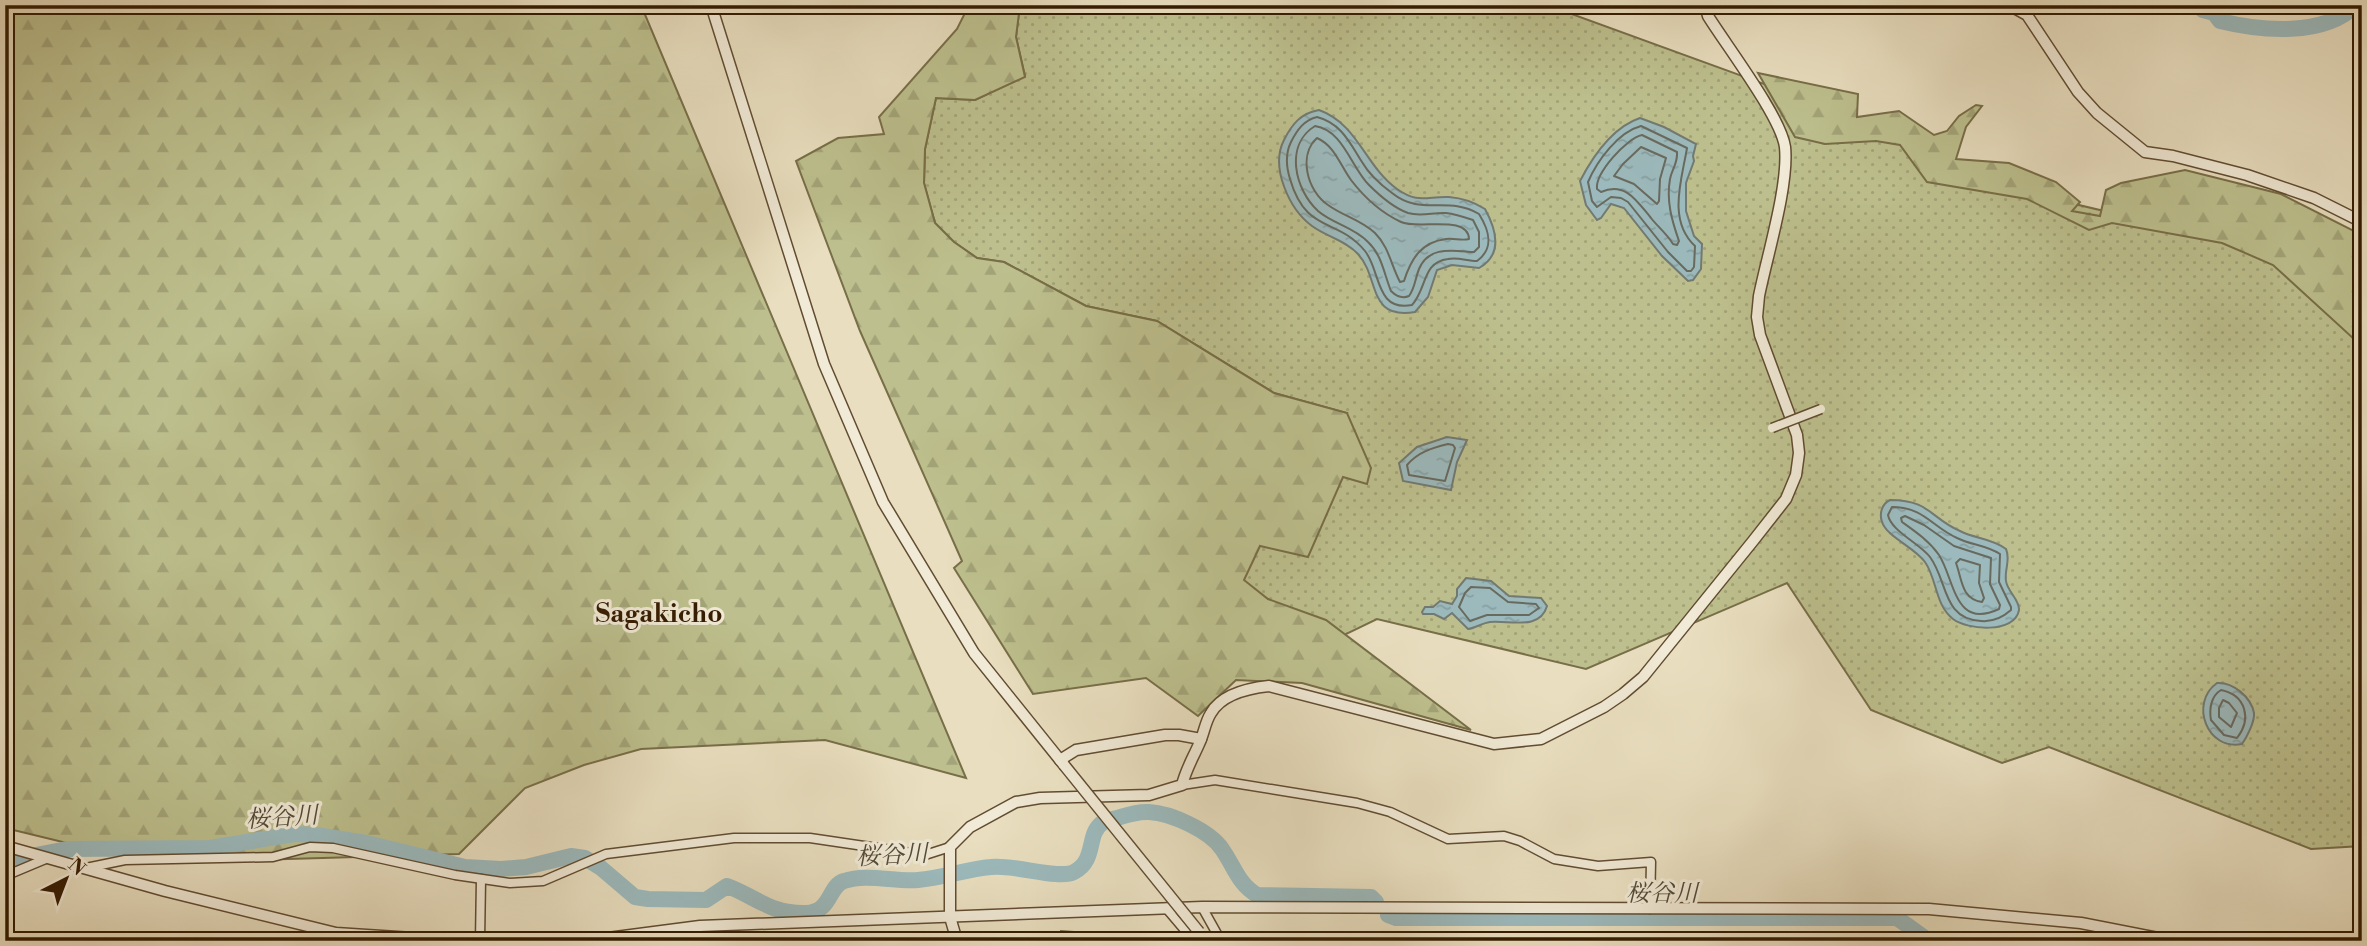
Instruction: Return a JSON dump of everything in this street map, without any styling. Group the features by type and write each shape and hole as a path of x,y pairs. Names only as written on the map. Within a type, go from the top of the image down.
{"street":[{"path":"712,5 824,364 883,502 974,653 1200,938"},
{"path":"1182,785 1212,710 1222,701 1247,689 1269,686 1494,744 1541,739 1604,706 1643,677 1786,499 1796,475 1799,453 1797,435 1760,335 1757,317 1785,168 1785,145 1778,124 1708,16 1705,5"},
{"path":"2009,5 2027,15 2084,99 2145,152 2173,156 2248,175 2314,198 2362,222"},
{"path":"1772,428 1821,409"},
{"path":"1062,762 1076,750 1165,736 1179,735 1201,740"},
{"path":"84,868 125,860 273,857 310,847 333,848 510,883 543,881 606,854 734,838 810,838 926,855 950,847 970,827 1016,803 1040,798 1149,795 1182,785 1216,780 1357,803 1390,812 1448,839 1504,836 1520,841 1554,859 1598,866 1651,862 1650,909"},
{"path":"5,846 165,891 336,933 459,941"},
{"path":"950,847 950,917 957,941"},
{"path":"5,876 48,858"},
{"path":"480,941 481,879"},
{"path":"1202,907 1221,941"},
{"path":"584,941 701,926 1202,907 1929,909 2081,923 2173,941"},
{"path":"1166,908 1200,938"}],"green space":[{"path":"5,5 641,5 966,778 825,740 641,749 584,765 525,788 459,854 149,863 5,828"},
{"path":"969,5 1020,5 1016,37 1025,77 975,100 936,98 925,149 924,183 935,223 954,242 977,258 1004,262 1086,306 1157,321 1274,393 1347,413 1371,468 1367,484 1343,477 1308,557 1260,546 1244,580 1268,599 1326,620 1471,730 1302,683 1236,680 1198,716 1146,678 1033,694 954,568 962,561 860,331 796,161 838,138 884,134 879,117 957,29"},
{"path":"1020,5 1547,5 1907,136 1940,172 2289,255 2362,318 2362,846 2311,849 2049,747 2002,763 1871,710 1787,583 1586,669 1377,619 1338,638 1237,587 1258,541 1347,413 1274,393 1157,321 1086,306 1004,262 977,258 954,242 935,223 924,183 925,149 936,98 975,100 1025,76 1016,37"},
{"path":"1758,73 1858,94 1857,117 1899,111 1934,135 1947,131 1959,116 1976,105 1982,106 1966,127 1956,159 2009,163 2056,182 2080,202 2072,211 2100,216 2106,190 2121,183 2185,170 2281,194 2362,235 2362,343 2355,340 2273,265 2222,243 2112,223 2089,230 2027,199 1927,182 1900,145 1876,141 1825,144 1795,137"},
{"path":"1061,931 1166,939 1167,941 1060,941"}],"water":[{"path":"1319,110 1343,125 1386,180 1404,194 1417,198 1458,198 1485,209 1495,233 1495,248 1487,262 1479,268 1452,265 1437,270 1428,297 1415,312 1400,313 1389,310 1377,295 1365,264 1358,254 1304,219 1284,187 1279,162 1284,140 1298,120"},
{"path":"1640,118 1696,144 1694,161 1686,183 1686,211 1694,236 1702,244 1701,269 1693,280 1688,281 1662,256 1624,208 1611,204 1597,220 1586,205 1580,181 1591,162 1613,135"},
{"path":"1447,437 1467,440 1457,462 1451,490 1403,481 1399,463 1417,447"},
{"path":"1890,500 1922,506 1950,526 2006,549 2006,581 2019,606 2016,618 2009,623 1990,628 1969,626 1953,619 1939,599 1925,562 1885,527 1881,512"},
{"path":"1466,578 1491,581 1509,596 1541,598 1547,606 1538,619 1531,622 1490,622 1468,629 1452,613 1444,619 1434,614 1423,614 1425,607 1433,607 1440,601 1452,604 1457,596 1457,589"},
{"path":"2217,683 2235,688 2245,696 2252,707 2253,720 2242,744 2219,740 2206,724 2204,702"}],"waterway":[{"path":"2197,5 2214,13 2220,21 2273,29 2310,27 2343,15 2356,5"},
{"name":"桜谷川","path":"5,861 67,849 210,848 294,834 316,835 366,843 465,867 501,869 526,867 571,856 585,858 635,897 706,900 727,886 773,908 806,913 821,908 839,884 853,879 918,880 1001,867 1058,874 1074,872 1086,861 1094,834 1102,823 1145,812 1179,819 1209,836 1222,849 1245,886 1257,895 1371,897 1376,902"},
{"name":"桜谷川","path":"1388,915 1396,918 1897,918 1929,941"}],"district":[{"name":"Sagakicho","path":"659,614"}]}
